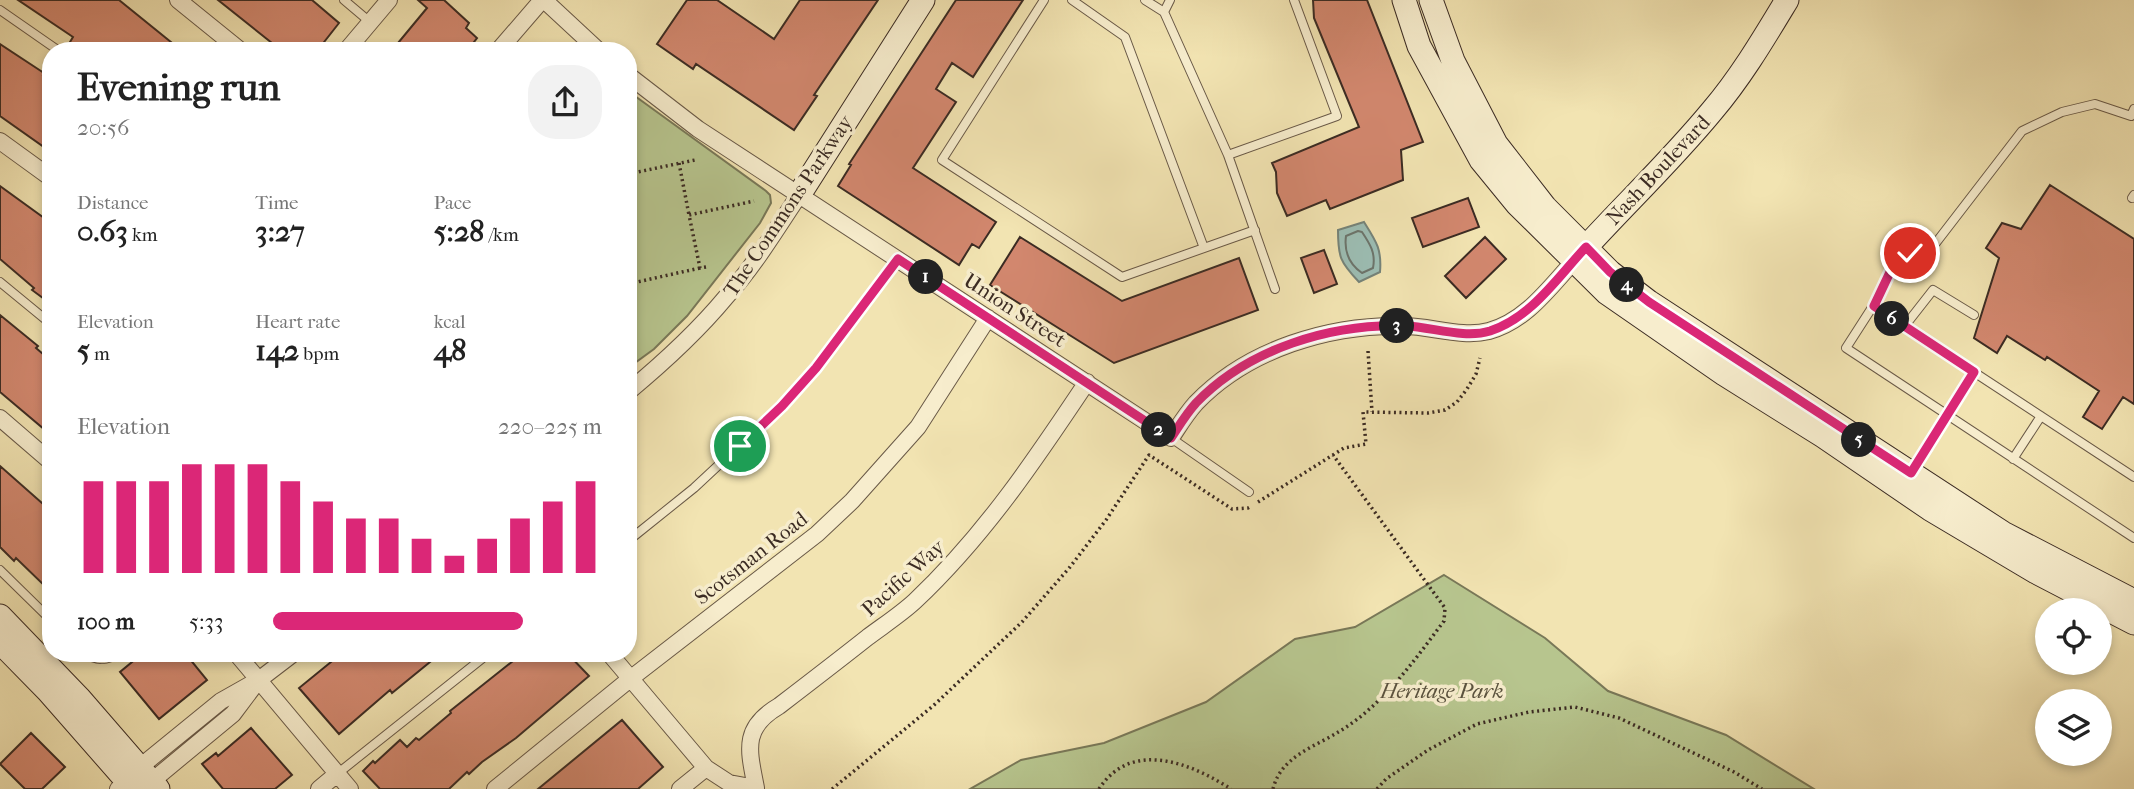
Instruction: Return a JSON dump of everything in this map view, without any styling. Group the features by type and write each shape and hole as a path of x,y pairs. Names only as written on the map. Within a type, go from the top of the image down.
{"street":[{"path":"178,0 230,42"},
{"path":"353,42 389,0"},
{"path":"506,42 543,0 589,42"},
{"name":"The Commons Parkway","path":"637,383 692,334 727,296 759,255 923,0"},
{"path":"1404,0 1419,46 1481,160 1517,204 1580,254 1610,272 2036,572 2134,623"},
{"path":"1431,0 1453,61 1496,144 1580,254"},
{"name":"Nash Boulevard","path":"1171,438 1184,418 1210,390 1248,362 1271,352 1328,333 1383,326 1488,332 1522,315 1714,109 1787,0"},
{"name":"Union Street","path":"637,82 698,129 1171,438"},
{"path":"0,141 42,171"},
{"name":"Scotsman Road","path":"495,789 630,679 817,534 852,501 918,427 988,318"},
{"name":"Pacific Way","path":"756,788 749,749 753,730 768,713 912,604 939,578 1007,498 1087,382"},
{"path":"0,418 42,455"},
{"path":"1906,481 2134,601"},
{"path":"0,616 42,660"},
{"path":"0,642 139,783"},
{"path":"44,662 80,699 139,783"},
{"path":"244,662 350,789"},
{"path":"139,783 233,714 260,680 283,662"},
{"path":"616,662 706,768 729,783 756,788"},
{"path":"680,789 706,768"},
{"path":"319,789 337,774"}],"lane":[{"path":"344,0 370,22"},
{"path":"1044,0 942,160 1122,277 1255,230"},
{"path":"1072,0 1125,37 1204,248"},
{"path":"1145,0 1164,12 1228,155 1275,289"},
{"path":"1164,12 1170,0"},
{"path":"1228,155 1336,116 1294,0"},
{"path":"0,10 46,42"},
{"path":"2133,114 2095,104 2062,112 2022,131 1935,244 1910,253 1892,268 1874,306 1846,348 2134,538"},
{"path":"637,534 694,488 782,406 816,368 898,259"},
{"path":"0,282 42,317"},
{"path":"1904,327 1933,290 1974,315"},
{"path":"1874,306 2134,477"},
{"path":"1906,481 1974,372"},
{"path":"2013,459 2041,416"},
{"path":"1171,438 1249,492"},
{"path":"0,570 42,611"},
{"path":"337,774 478,662"}],"path":[{"path":"637,172 695,160"},
{"path":"679,163 700,268"},
{"path":"689,215 754,201"},
{"path":"637,282 706,267"},
{"path":"1368,351 1372,412"},
{"path":"832,789 933,706 1022,622 1106,520 1149,455 1232,509 1248,508 1344,448 1366,444 1363,412 1428,413 1445,410 1457,402 1467,389 1476,374 1480,358"},
{"path":"1273,789 1281,772 1293,758 1342,731 1377,702 1444,621 1445,608 1333,455"},
{"path":"1377,789 1428,750 1477,724 1529,712 1575,707 1619,718 1734,772 1762,789"},
{"path":"1099,789 1106,777 1119,767 1136,761 1154,760 1189,766 1231,789"}],"green space":[{"path":"637,98 766,191 770,195 771,203 760,223 687,316 654,349 637,361"},
{"name":"Heritage Park","path":"1444,575 1545,638 1608,691 1726,735 1814,789 970,789 1021,760 1104,743 1206,702 1295,639 1355,627"}],"water":[{"path":"1364,222 1377,246 1380,272 1359,282 1341,259 1338,230"}],"building":[{"path":"18,0 119,0 171,42 70,42 73,37"},
{"path":"218,0 312,0 339,23 324,42 271,42"},
{"path":"418,0 444,0 469,23 466,28 477,38 474,42 399,42 427,8"},
{"path":"687,0 717,0 774,39 800,0 878,0 814,95 817,96 794,130 696,64 693,69 657,44"},
{"path":"956,0 1023,0 973,77 952,63 936,89 956,102 913,168 996,222 979,248 972,244 959,265 838,186 851,165 849,164"},
{"path":"1313,0 1367,0 1423,142 1401,150 1403,180 1330,209 1326,200 1287,216 1277,193 1276,172 1272,163 1359,127 1314,18"},
{"path":"0,44 42,72 42,146 0,116"},
{"path":"2050,185 2134,239 2134,404 2123,397 2102,429 2083,417 2099,391 2047,357 2045,360 2007,336 1997,353 1974,338 1999,258 1986,248 2002,223 2021,229"},
{"path":"0,186 42,216 42,297 0,259"},
{"path":"1468,198 1479,227 1423,247 1412,218"},
{"path":"1020,237 1122,301 1239,258 1258,310 1114,363 990,285"},
{"path":"1485,237 1506,259 1466,298 1445,276"},
{"path":"1324,250 1337,284 1314,293 1301,258"},
{"path":"0,315 38,346 36,348 42,353 42,427 0,392"},
{"path":"0,466 42,503 42,583 16,558 14,561 0,547"},
{"path":"132,662 192,662 207,680 159,719 120,672"},
{"path":"331,662 430,662 392,693 390,690 339,734 299,688"},
{"path":"512,662 576,662 589,676 516,738 469,774 467,772 449,789 380,789 363,771 400,740 407,747 416,738 419,740 451,713 450,711"},
{"path":"622,720 663,767 638,789 538,789"},
{"path":"251,728 292,775 275,789 223,789 202,764 216,753 218,756"},
{"path":"31,733 65,767 42,789 25,789 0,764"}],"route":[{"path":"740,446 782,406 816,368 898,259 1171,438 1195,404 1248,362 1299,341 1357,328 1408,326 1471,333 1488,332 1522,315 1586,247 1610,272 1649,302 1911,473 1974,372 1874,306 1892,268 1910,253"}]}
